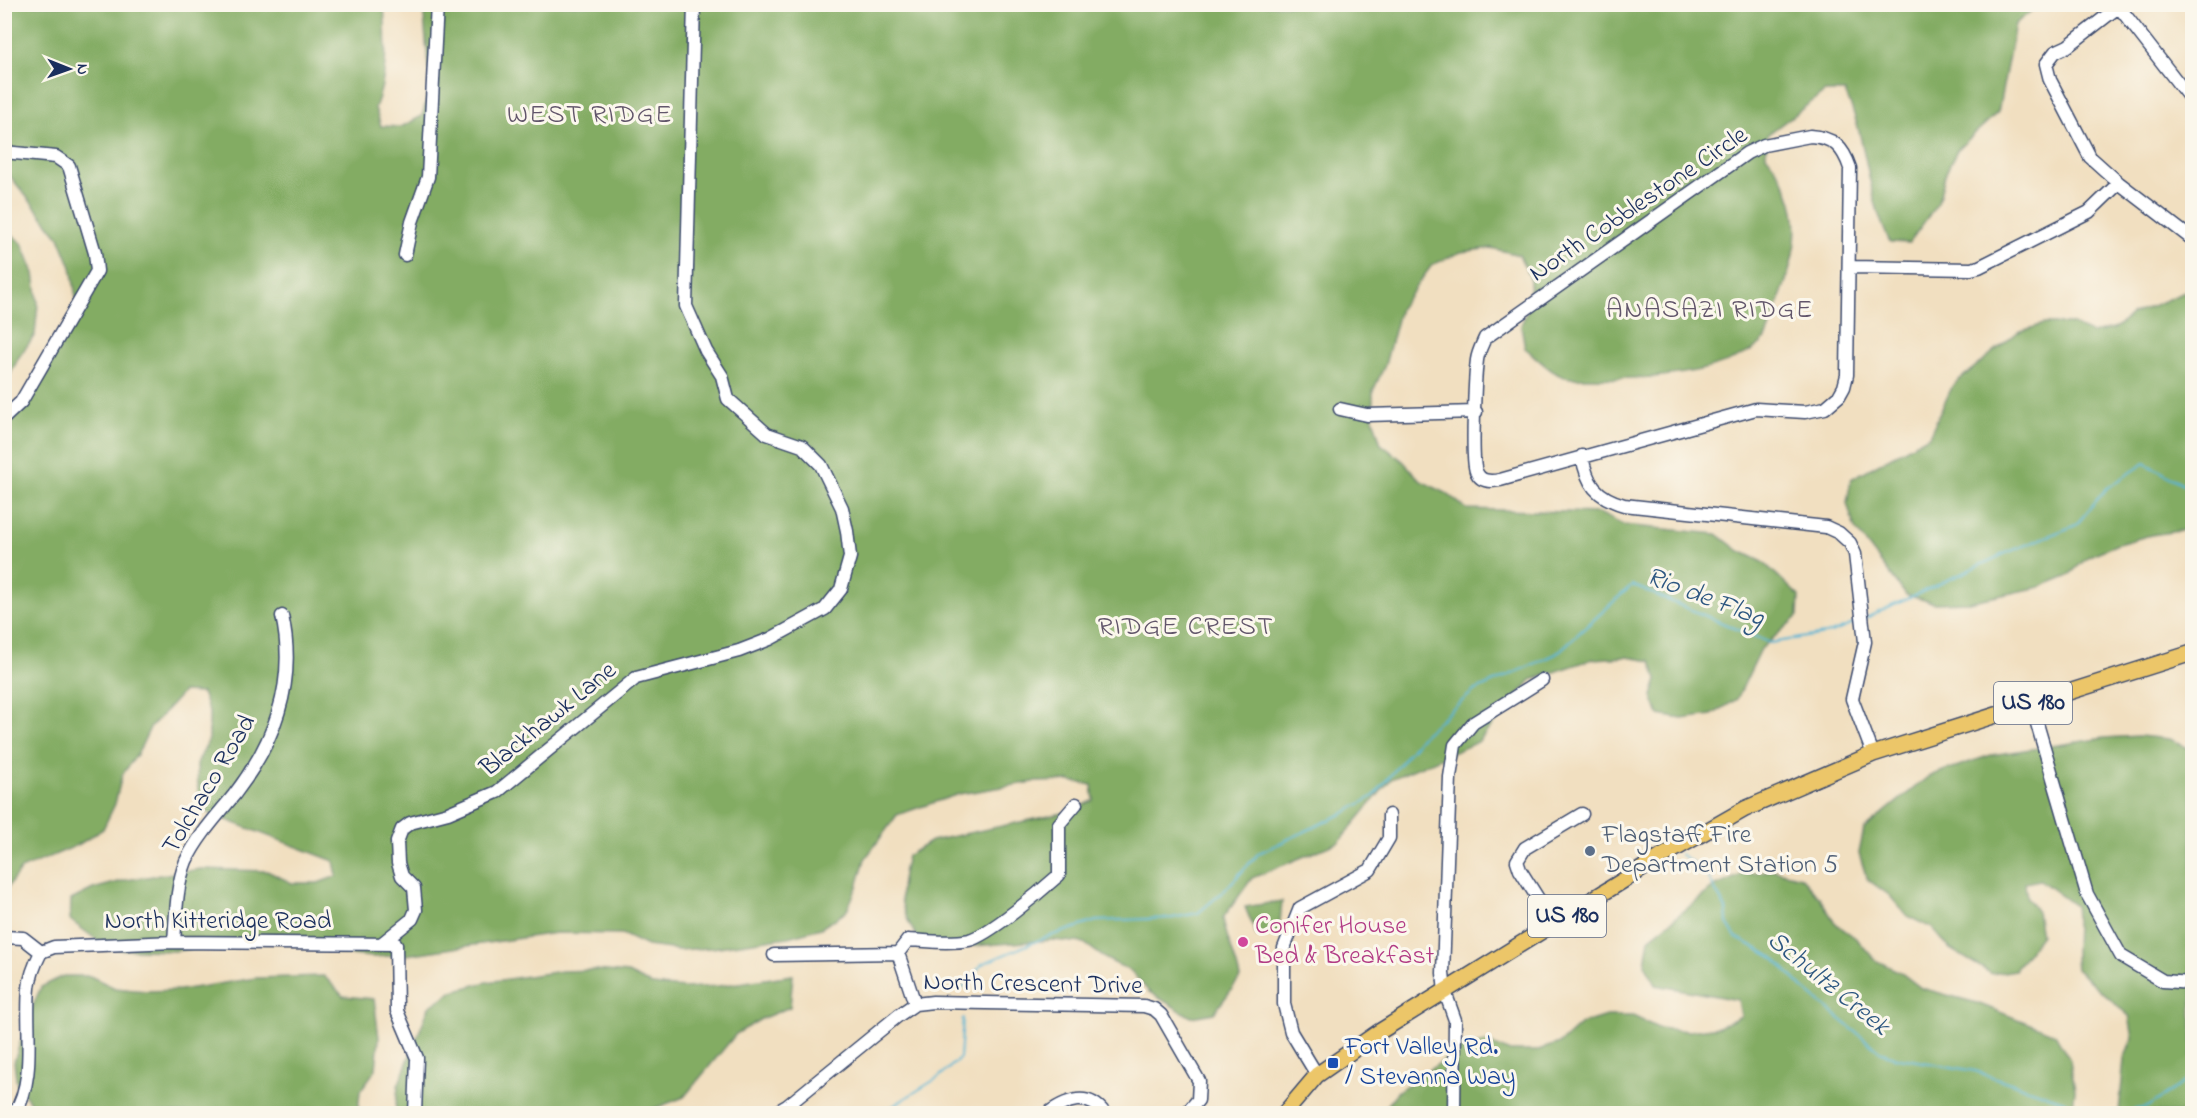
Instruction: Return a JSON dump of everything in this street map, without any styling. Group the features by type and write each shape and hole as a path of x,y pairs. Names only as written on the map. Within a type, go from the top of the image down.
{"main road":[{"name":"US 180","path":"1284,1113 1317,1075 1661,857 1745,809 1873,754 2193,653"}],"street":[{"path":"405,255 428,177 437,4"},
{"name":"Blackhawk Lane","path":"381,944 412,919 416,910 414,888 402,876 398,864 397,842 402,829 410,823 457,810 497,792 636,678 739,651 770,639 825,609 841,589 850,557 847,531 842,508 821,465 802,446 767,434 728,399 722,376 706,351 686,306 694,4"},
{"path":"2193,101 2121,6 2068,46 2055,52 2046,64 2050,81 2090,157 2119,183 2193,239"},
{"name":"North Cobblestone Circle","path":"1810,136 1823,136 1836,142 1845,153 1850,168 1850,267 1846,375 1844,387 1834,403 1815,411 1756,410 1491,482 1482,479 1476,471 1476,412 1477,358 1485,338 1747,153 1764,145 1810,136"},
{"path":"4,152 56,157 69,166 95,253 97,271 21,402 4,418"},
{"path":"1850,267 1971,269 1979,267 2089,212 2119,183"},
{"path":"1340,409 1367,415 1476,412"},
{"path":"1582,456 1586,474 1594,491 1607,500 1623,505 1826,527 1839,533 1850,543 1855,554 1865,642 1852,699 1873,754"},
{"name":"Tolchaco Road","path":"174,942 177,902 185,864 197,840 244,781 269,741 282,703 287,672 282,616"},
{"path":"1454,1113 1455,1020 1445,992 1443,974 1450,777 1455,745 1473,723 1542,680"},
{"path":"2031,703 2087,894 2121,956 2163,981 2193,983"},
{"path":"898,953 908,940 971,940 991,930 1046,886 1059,875 1059,824 1076,804"},
{"path":"1554,924 1520,870 1517,861 1525,848 1582,814"},
{"path":"1317,1075 1291,1032 1284,1004 1284,948 1300,908 1370,870 1389,838 1389,815"},
{"path":"4,937 23,938 41,952 29,987 27,1078 21,1104 14,1113"},
{"name":"North Kitteridge Road","path":"41,952 54,947 174,942 396,944 397,1011 417,1058 415,1113"},
{"path":"774,955 898,953"},
{"path":"898,953 915,1004"},
{"name":"North Crescent Drive","path":"773,1113 787,1106 915,1004 986,1003 1144,1006 1154,1009 1161,1015 1199,1081 1198,1100 1186,1113"},
{"path":"1047,1113 1068,1100 1082,1099 1092,1102 1105,1113"}],"green space":[{"path":"5,5 384,5 385,70 375,108 381,126 401,127 422,116 430,88 423,5 2039,5 2015,24 1998,112 1957,150 1945,175 1938,203 1909,243 1890,242 1882,224 1853,110 1845,92 1825,92 1767,135 1766,155 1780,174 1794,211 1796,230 1794,248 1784,287 1767,334 1759,345 1723,364 1702,370 1656,377 1565,377 1549,369 1525,348 1521,325 1530,304 1530,277 1519,255 1491,248 1461,252 1432,265 1400,308 1385,365 1373,391 1373,418 1381,444 1403,461 1421,481 1446,493 1467,509 1599,513 1623,525 1717,534 1738,550 1763,562 1799,596 1798,616 1761,649 1737,699 1712,715 1682,719 1659,715 1652,696 1657,680 1651,661 1627,657 1593,659 1531,680 1478,742 1391,779 1339,842 1252,878 1223,918 1240,978 1214,1013 1191,1017 1149,992 1131,971 1106,959 1084,943 1053,940 947,948 919,940 912,929 901,900 907,856 931,841 1073,811 1094,800 1092,785 1069,781 1034,782 959,794 897,815 865,859 857,887 846,912 821,928 788,937 712,948 678,950 647,946 622,934 556,933 406,955 372,957 340,954 315,942 250,940 175,951 109,949 70,920 71,900 93,889 126,880 201,869 267,871 292,883 318,883 337,876 334,861 208,813 198,791 197,764 209,739 209,712 202,693 183,692 150,728 138,753 122,775 115,804 103,829 78,845 21,869 5,891 5,428 13,420 25,395 45,377 57,351 73,329 76,298 71,267 59,237 5,170"},
{"path":"5,230 22,243 34,273 38,303 35,335 19,357 5,385"},
{"path":"2192,289 2192,529 2151,535 2118,544 2089,556 2069,575 2040,587 1969,602 1935,603 1906,595 1855,529 1847,503 1851,479 1929,436 1953,385 2018,332 2044,324 2071,324 2091,333 2114,329 2131,315"},
{"path":"2139,736 2170,739 2192,750 2192,1113 2119,1113 2124,1059 2133,1038 2129,1016 2076,969 2075,906 2040,880 2025,883 2027,898 2037,912 2041,935 2015,970 1992,974 1950,949 1932,928 1907,916 1889,895 1867,879 1859,853 1864,829 1929,776 1991,755 2104,738"},
{"path":"1773,870 1801,877 1820,898 1835,923 1857,939 1875,960 1900,972 1921,988 1977,1003 2055,1034 2070,1060 2075,1090 2072,1114 1379,1114 1398,1091 1465,1046 1487,1042 1508,1051 1535,1051 1560,1043 1581,1024 1606,1016 1633,1016 1658,1028 1689,1031 1719,1027 1741,1016 1738,1000 1656,985 1645,964 1649,939 1714,887 1743,874"},
{"path":"1282,901 1279,933 1257,936 1245,907"},
{"path":"596,970 628,973 652,985 684,988 718,986 793,975 790,1007 761,1019 736,1034 684,1097 640,1114 395,1114 398,1086 429,1007 453,991 487,982 562,971"},
{"path":"63,976 90,976 115,988 146,991 180,990 256,978 324,976 343,996 374,999 379,1038 376,1069 360,1091 358,1113 38,1113 17,1085 14,1062 30,1012 41,987"}],"waterway":[{"name":"Rio de Flag","path":"1866,618 2006,553 2076,525 2106,489 2145,463 2192,489"},
{"name":"Rio de Flag","path":"962,989 982,964 1044,938 1096,921 1172,918 1198,913 1224,891 1259,853 1344,813 1374,796 1423,735 1474,691 1556,654 1632,585 1770,643 1831,633 1858,622"},
{"name":"Schultz Creek","path":"1680,854 1704,870 1726,909 1727,923 1736,937 1774,958 1804,989 1880,1052 1894,1057 1975,1071 2102,1114"},
{"name":"Rio de Flag","path":"880,1114 939,1077 960,1058 963,1018"},
{"name":"Schultz Creek","path":"2114,1114 2148,1107 2192,1077"}],"place":[{"name":"Flagstaff Fire Department Station 5","path":"1590,851"},
{"name":"Conifer House Bed & Breakfast","path":"1243,942"},
{"name":"Fort Valley Rd. / Stevanna Way","path":"1333,1063"}],"district":[{"name":"WEST RIDGE","path":"590,115"},
{"name":"ANASAZI RIDGE","path":"1710,310"},
{"name":"RIDGE CREST","path":"1186,627"}]}
